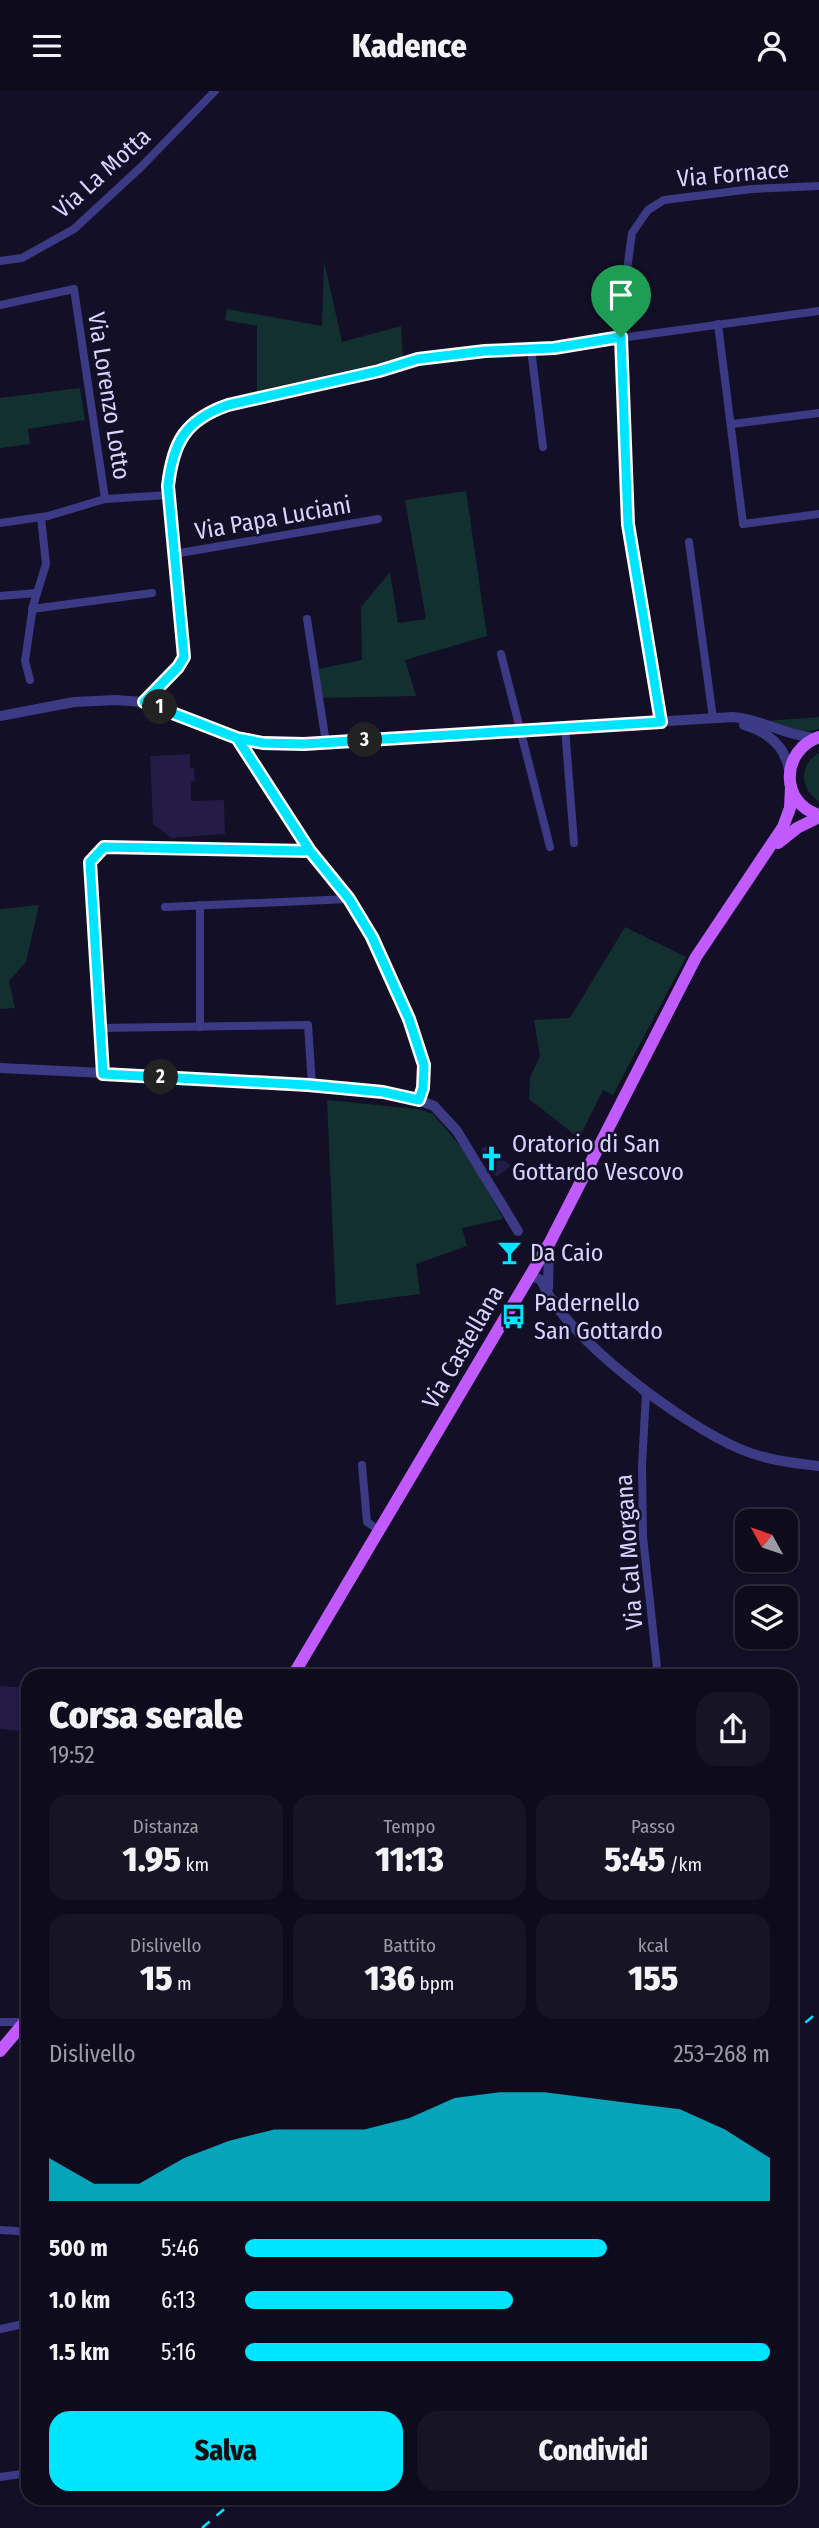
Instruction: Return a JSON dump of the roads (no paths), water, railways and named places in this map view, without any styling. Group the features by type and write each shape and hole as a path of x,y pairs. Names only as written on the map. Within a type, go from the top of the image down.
{"main road":[{"path":"789,770 801,747 817,738"},
{"name":"Via Castellana","path":"297,1669 550,1242 696,957 787,819 791,787 789,770"},
{"path":"791,787 799,802 819,816"},
{"name":"Via Castellana","path":"767,853 792,831 819,816"},
{"path":"0,2051 21,2026"}],"street":[{"name":"Via La Motta","path":"0,261 22,258 74,229 141,167 215,91"},
{"name":"Via Fornace","path":"661,722 628,524 621,337 629,244 636,225 648,210 664,200 683,196 819,186"},
{"name":"Via Lorenzo Lotto","path":"0,305 74,289 105,499"},
{"path":"144,702 178,667 184,657 169,495 171,464 177,444 185,431 206,412 418,359 531,349 819,311"},
{"path":"718,324 743,524 819,515"},
{"path":"531,349 543,447"},
{"path":"732,424 819,413"},
{"path":"0,523 41,517 105,499 169,495"},
{"path":"30,680 25,661 32,609 46,563 41,517"},
{"name":"Via Papa Luciani","path":"174,554 378,519"},
{"path":"689,542 715,719"},
{"path":"0,596 37,593"},
{"path":"32,609 152,593"},
{"path":"307,619 326,743"},
{"path":"501,654 550,847"},
{"path":"0,716 74,702 144,702 237,738 285,745 715,719 749,719 789,734 817,738"},
{"path":"715,719 752,727 772,738 783,749 789,770"},
{"path":"565,729 574,843"},
{"path":"237,738 310,851 349,899 372,937 409,1019 424,1065 423,1088 419,1100"},
{"path":"103,1074 90,862 104,847 310,851"},
{"path":"165,907 349,899"},
{"path":"200,905 200,1027"},
{"path":"99,1028 308,1025 312,1085"},
{"path":"0,1068 312,1085 383,1092 419,1100 434,1107 457,1131 518,1231"},
{"path":"547,1294 550,1242"},
{"path":"530,1275 541,1280 547,1294 583,1336 638,1385 708,1433 742,1450 779,1462 819,1465"},
{"name":"Via Cal Morgana","path":"638,1385 646,1394 642,1465 643,1537 657,1669"},
{"path":"362,1465 367,1523 380,1531"},
{"path":"0,2022 21,2020"},
{"path":"0,2230 21,2232"},
{"path":"0,2329 21,2324"},
{"path":"0,2477 21,2474"}],"railway":[{"path":"798,2029 819,2011"},
{"path":"202,2528 229,2505"}],"place":[{"name":"Oratorio di San Gottardo Vescovo","path":"492,1158"},
{"name":"Da Caio","path":"510,1253"},
{"name":"Padernello San Gottardo","path":"514,1317"}]}
